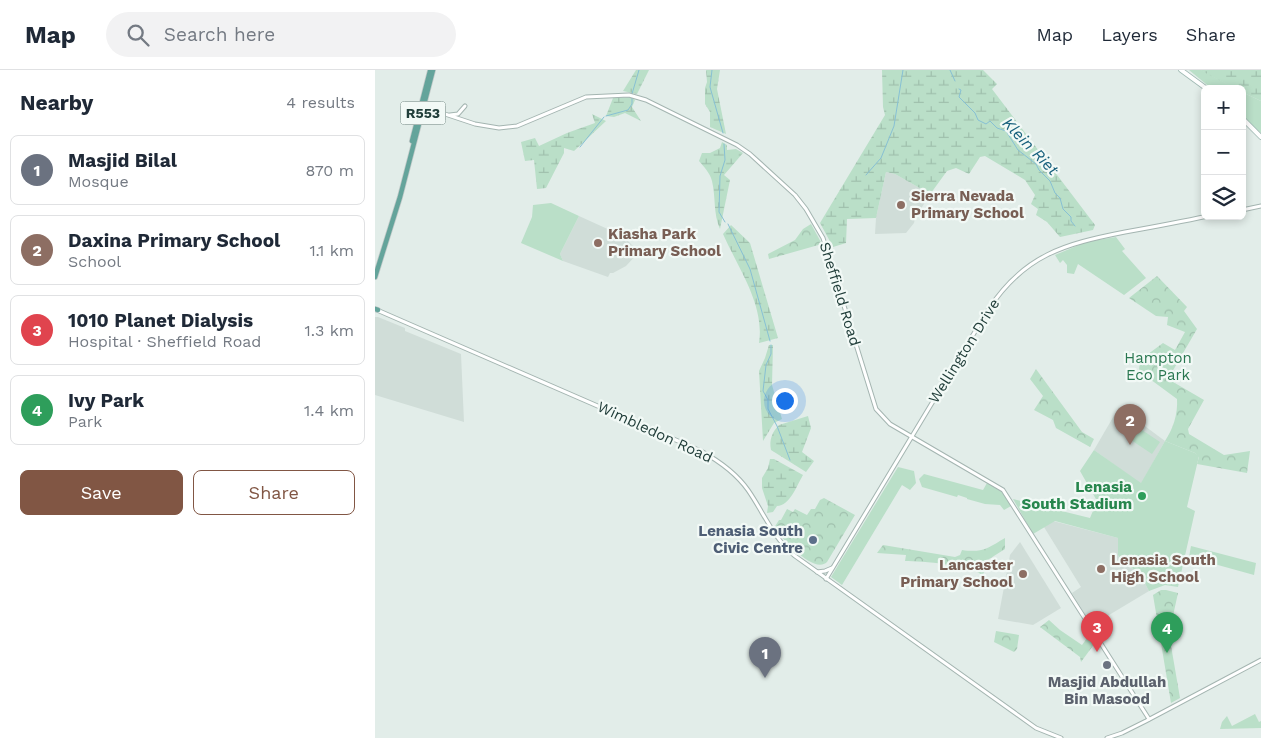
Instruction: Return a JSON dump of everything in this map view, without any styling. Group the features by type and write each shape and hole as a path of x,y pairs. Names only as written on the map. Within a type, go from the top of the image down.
{"main road":[{"name":"R553","path":"375,277 400,197 432,70"},
{"path":"1181,70 1202,85"},
{"name":"R553","path":"375,267 398,196 423,107"},
{"path":"1246,122 1261,137"}],"street":[{"name":"Sheffield Road","path":"423,107 486,127 508,127 530,121 586,97 629,95 646,100 742,148 795,195 820,231 827,246 876,409 887,422 1003,490 1148,720"},
{"path":"449,116 458,114 465,106"},
{"path":"1246,209 1261,206"},
{"name":"Wellington Drive","path":"826,578 992,303 1009,282 1027,267 1054,251 1082,241 1201,217"},
{"name":"Wimbledon Road","path":"376,310 683,443 715,459 743,484 772,531 795,556 1036,728 1061,738"},
{"path":"816,572 826,571 833,567"},
{"path":"1107,738 1148,720 1261,660"}],"shaded area":[{"name":"Sierra Nevada Primary School","path":"886,172 895,174 931,193 906,233 875,234 876,218"},
{"name":"Kiasha Park Primary School","path":"579,216 623,236 638,253 626,266 610,273 608,277 563,261 560,254"},
{"path":"375,317 405,328 405,331 461,354 464,422 375,395"},
{"path":"1119,407 1165,441 1141,484 1094,450"},
{"name":"Lenasia South High School","path":"1053,521 1118,538 1120,560 1140,574 1149,591 1091,624 1072,593 1081,587 1044,527"},
{"name":"Lancaster Primary School","path":"1020,542 1061,608 1033,625 998,619 1010,555"}],"green space":[{"path":"636,70 649,70 637,94 623,91"},
{"path":"706,70 720,70 717,89 726,134 710,127 710,112 705,104"},
{"path":"882,70 983,70 997,84 992,89 1095,225 1093,230 1060,237 1047,222 1036,215 1038,209 1031,204 1035,195 1025,180 985,156 980,157 969,174 956,168 947,171 931,193 895,174 886,172 876,218 847,219 846,243 833,247 820,223 885,115"},
{"path":"1189,70 1201,70 1229,85 1207,85"},
{"path":"1200,70 1261,70 1261,101 1246,94 1246,85 1228,85"},
{"path":"1246,94 1261,101 1261,133 1246,120"},
{"path":"632,97 635,100 632,107 641,121 625,113 614,117 606,116 613,98"},
{"path":"592,114 606,121 574,151 564,148 564,153 546,188 537,189 534,160 525,161 521,142 535,138 539,146 595,123"},
{"path":"722,142 727,145 727,150 736,149 743,153 724,175 730,180 720,229 716,217 712,181 699,161 702,153 710,153 720,148"},
{"path":"551,203 579,216 560,254 563,261 521,243 532,217 533,205"},
{"path":"811,224 822,244 769,259 768,254 795,240 803,229"},
{"path":"731,225 750,243 778,338 759,343 760,329 754,301 743,273 723,234"},
{"path":"1116,237 1125,249 1122,251 1146,278 1124,295 1078,264 1074,274 1067,273 1067,265 1063,260 1060,263 1055,255 1086,242"},
{"name":"Hampton Eco Park","path":"1157,276 1187,307 1184,311 1197,329 1168,379 1204,400 1188,429 1189,434 1224,455 1250,451 1247,473 1197,464 1199,457 1195,453 1165,441 1174,421 1177,399 1139,371 1140,360 1163,343 1175,350 1185,332 1167,325 1168,317 1156,316 1129,298"},
{"path":"769,345 773,345 772,385 782,419 774,423 763,441 759,371"},
{"path":"1036,369 1082,432 1094,439 1090,447 1056,428 1053,420 1034,410 1043,396 1030,379"},
{"path":"808,416 811,428 802,452 814,461 806,472 771,450 770,443 773,433 779,425"},
{"path":"1139,428 1160,442 1152,454 1131,440"},
{"path":"1165,441 1199,456 1187,507 1195,511 1178,587 1165,585 1149,591 1140,574 1121,560 1118,555 1118,538 1055,521 1033,534 1013,499 1090,518 1097,501 1080,471 1094,450 1141,483"},
{"path":"770,459 774,459 803,475 786,503 777,506 773,512 767,513 768,506 762,488 762,478 768,468"},
{"path":"898,467 914,471 916,483 910,490 902,485 842,585 831,577"},
{"path":"924,474 983,490 987,483 1002,492 1011,506 1004,510 1000,505 985,504 958,495 957,497 922,487 919,479"},
{"path":"824,498 855,515 827,562 821,565 814,564 799,554 774,528 787,509 793,512 795,509 807,515"},
{"path":"1005,538 1005,549 986,561 983,576 978,572 958,566 905,561 906,555 877,553 883,545 955,557 960,555 962,550 975,551 985,549"},
{"path":"1191,546 1256,563 1254,575 1189,557"},
{"path":"1161,590 1178,593 1169,634 1180,698 1171,703 1153,595"},
{"path":"1049,620 1082,645 1090,634 1095,643 1081,662 1080,657 1040,627"},
{"path":"996,631 1019,635 1017,649 1014,652 994,642"},
{"path":"1255,714 1259,722 1261,721 1261,728 1220,729 1222,722 1227,716 1232,726"}],"waterway":[{"path":"632,94 639,70"},
{"path":"712,70 710,87 723,133"},
{"path":"866,175 881,158 894,126 903,70"},
{"name":"Klein Riet","path":"950,70 955,81"},
{"name":"Klein Riet","path":"959,89 961,90 959,97 975,113 978,120 986,124 990,121 997,128 1006,131 1018,150 1036,164 1050,181 1055,193 1060,198 1063,209 1071,217 1071,221 1075,226"},
{"path":"606,116 628,110 632,104 632,97"},
{"path":"580,147 604,117"},
{"path":"724,144 725,160 720,176 719,212 725,222"},
{"path":"728,224 750,269 770,341"},
{"path":"771,345 771,354 766,365 763,391 768,400 768,409 777,426 790,460"}],"place":[{"name":"Sierra Nevada Primary School","path":"901,205"},
{"name":"Kiasha Park Primary School","path":"598,243"},
{"name":"Daxina Primary School","path":"1130,445"},
{"name":"Lenasia South Stadium","path":"1142,496"},
{"name":"Lenasia South Civic Centre","path":"813,540"},
{"name":"Lenasia South High School","path":"1101,569"},
{"name":"Lancaster Primary School","path":"1023,574"},
{"name":"1010 Planet Dialysis","path":"1097,652"},
{"name":"Ivy Park","path":"1167,653"},
{"name":"Masjid Abdullah Bin Masood","path":"1107,665"},
{"name":"Masjid Bilal","path":"765,678"}]}
